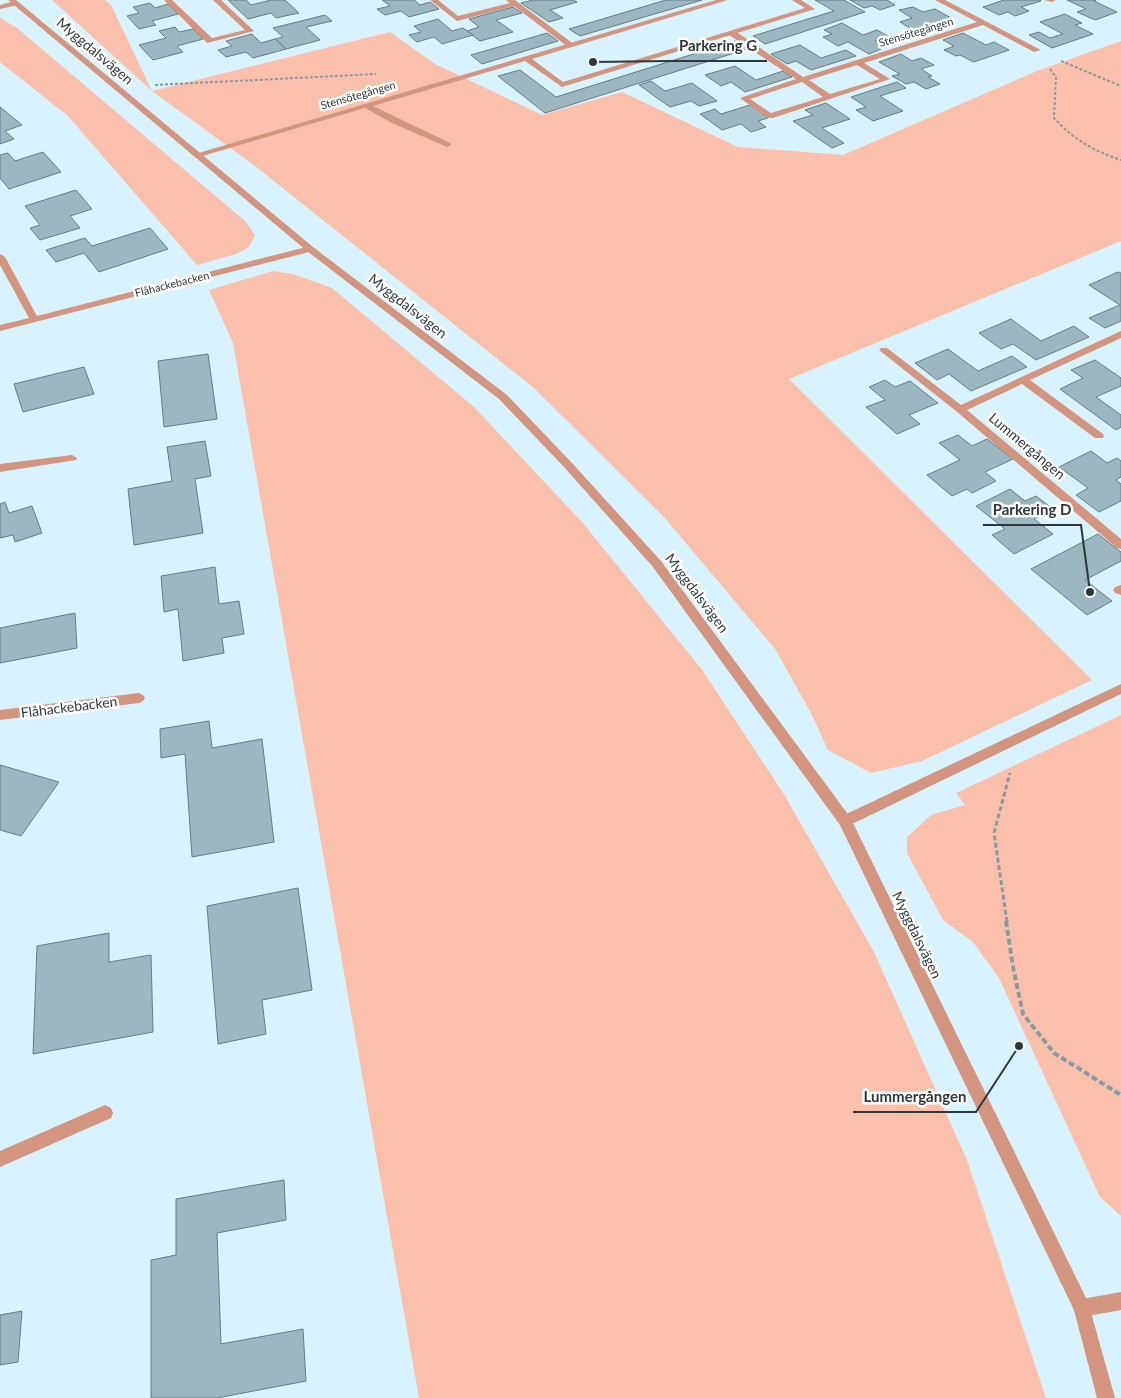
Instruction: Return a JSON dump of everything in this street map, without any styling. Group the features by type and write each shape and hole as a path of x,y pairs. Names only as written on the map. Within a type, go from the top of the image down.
{"street":[{"path":"168,0 210,41 250,31 217,0"},
{"path":"434,0 457,19 513,2 571,45"},
{"name":"Stensötegången","path":"196,155 724,0"},
{"path":"526,58 562,85 812,9 796,0"},
{"name":"Stensötegången","path":"940,0 1037,50"},
{"path":"0,7 13,2"},
{"name":"Myggdalsvägen","path":"13,2 310,249 503,397 568,465 657,564 845,821 1082,1308 1106,1398"},
{"name":"Stensötegången","path":"857,62 886,79 770,116 744,98 857,62 982,23"},
{"path":"732,33 829,97"},
{"path":"366,105 447,144"},
{"name":"Flåhackebacken","path":"0,328 310,249"},
{"path":"0,257 34,319"},
{"name":"Lummergången","path":"960,409 1121,334"},
{"name":"Lummergången","path":"884,350 960,409 1121,545"},
{"path":"1023,380 1099,436"},
{"path":"0,468 72,458"},
{"path":"845,821 1121,689"},
{"name":"Flåhackebacken","path":"0,715 139,698"},
{"path":"0,1159 106,1113"},
{"path":"1082,1308 1121,1301"}],"path":[{"path":"1037,50 1121,86"},
{"path":"1037,50 1056,77 1054,118 1066,132 1086,148 1121,160"},
{"path":"114,87 380,74"},
{"path":"1020,737 994,833 1013,967 1023,1014 1054,1053 1121,1095"}],"shaded area":[{"path":"52,0 105,0 111,5 152,91"},
{"path":"0,18 17,28 245,221 255,235 249,247 236,254 197,265 68,116 0,62"},
{"path":"390,32 435,64 542,115 622,92 738,147 843,155 1037,71 1121,41 1121,241 789,379 1092,680 922,761 871,773 828,750 811,713 775,649 664,517 534,388 255,166 152,91"},
{"path":"273,271 293,274 332,288 474,407 582,522 703,671 785,796 874,952 967,1160 1046,1398 419,1398 233,343 209,290"},
{"path":"1121,715 1121,1216 1100,1197 999,978 973,942 943,920 907,853 907,837 931,815 965,805 956,793"}],"building":[{"path":"228,0 246,0 251,5 271,0 285,0 299,13 276,18 271,13 248,19"},
{"path":"382,0 414,0 420,5 430,2 439,9 409,17 401,11 385,15 377,9 390,6"},
{"path":"533,0 573,0 577,2 550,10 563,18 549,22 521,3"},
{"path":"666,0 702,0 580,36 569,29"},
{"path":"815,0 844,0 865,12 765,44 753,36 834,11"},
{"path":"850,0 887,0 895,5 880,10 872,6 864,8"},
{"path":"1004,0 1041,1 1021,7 1029,11 1015,16 1008,12 999,15 983,7"},
{"path":"1067,0 1096,0 1094,1 1117,12 1095,20 1077,12 1086,9"},
{"path":"150,3 155,8 168,4 178,14 152,21 156,25 139,29 127,16 139,13 133,7"},
{"path":"513,7 522,13 496,20 513,32 480,41 467,31 479,27 469,19"},
{"path":"913,7 923,12 935,9 953,19 931,25 938,29 921,35 900,22 912,18 899,10"},
{"path":"1065,14 1082,23 1075,25 1093,34 1052,48 1029,35 1039,32 1050,38 1063,34 1040,22"},
{"path":"325,15 332,21 306,27 320,40 286,49 275,39 283,37 273,28"},
{"path":"438,19 452,31 463,28 473,35 442,44 434,37 417,42 409,35 421,32 414,26"},
{"path":"842,23 863,35 877,30 888,36 875,41 886,47 869,54 848,42 838,46 823,37 832,34 824,30"},
{"path":"175,27 179,32 193,29 203,39 177,46 183,52 153,60 139,45 166,38 159,31"},
{"path":"547,33 558,41 482,64 471,55"},
{"path":"963,33 986,45 994,42 1009,50 974,62 944,50 954,46 943,40"},
{"path":"252,34 261,43 275,39 286,49 253,58 246,52 226,57 218,50 232,46 226,41"},
{"path":"735,41 747,49 545,113 498,76 520,70 556,97"},
{"path":"800,45 821,58 846,50 856,56 811,70 796,61 787,64 771,54"},
{"path":"901,54 912,61 921,58 934,65 921,69 932,76 928,77 940,84 926,89 914,82 906,84 892,76 900,74 879,62"},
{"path":"735,66 756,80 783,71 792,77 745,92 731,82 721,86 705,75"},
{"path":"651,81 665,91 692,83 717,101 699,106 691,101 670,107 639,85"},
{"path":"897,82 906,88 880,96 903,111 873,121 856,110 866,107 851,97"},
{"path":"826,103 850,119 822,128 844,143 832,148 793,121 813,115 805,110"},
{"path":"750,105 768,118 758,121 766,127 751,132 741,124 722,130 700,114 715,109 721,114"},
{"path":"0,107 22,125 5,131 14,139 0,144"},
{"path":"43,152 61,172 9,189 0,178 0,155 8,153 15,161"},
{"path":"76,190 92,209 70,216 80,228 40,240 30,228 40,225 25,206"},
{"path":"150,228 168,249 99,272 84,253 56,262 46,250 85,238 92,246"},
{"path":"1118,272 1121,273 1121,321 1105,328 1089,318 1120,305 1089,285"},
{"path":"1011,319 1041,341 1074,326 1089,337 1036,360 1013,344 1001,349 979,333"},
{"path":"948,349 978,371 1012,356 1027,367 971,391 949,374 937,380 915,363"},
{"path":"208,354 217,419 164,427 158,361"},
{"path":"1095,360 1121,378 1121,386 1096,397 1121,415 1121,427 1116,430 1060,389 1083,378 1071,370"},
{"path":"84,367 94,394 23,412 14,384"},
{"path":"885,380 895,387 910,381 938,403 909,415 920,424 897,434 866,407 885,400 869,387"},
{"path":"958,435 972,446 987,439 1013,459 985,472 996,481 972,493 967,489 952,496 927,475 960,460 939,443"},
{"path":"205,441 211,476 195,479 203,533 134,545 128,489 172,481 167,447"},
{"path":"1091,451 1107,463 1117,458 1121,461 1121,477 1116,480 1121,484 1121,501 1099,512 1076,495 1088,488 1059,467"},
{"path":"1010,489 1025,501 1036,496 1053,509 1034,519 1053,534 1014,554 992,535 1005,529 976,506"},
{"path":"5,502 9,513 32,506 42,533 15,542 13,535 0,538 0,504"},
{"path":"1098,534 1121,552 1121,561 1085,580 1112,601 1087,615 1031,569"},
{"path":"215,567 219,604 239,601 244,634 222,638 224,653 183,661 178,609 164,612 161,576"},
{"path":"75,613 77,648 0,663 0,628"},
{"path":"209,721 212,748 262,739 274,842 192,857 185,754 161,758 160,729"},
{"path":"0,765 59,782 21,836 0,830"},
{"path":"298,888 312,990 262,1000 266,1034 218,1044 207,906"},
{"path":"109,933 109,962 151,955 153,1032 33,1054 37,946"},
{"path":"284,1180 286,1220 217,1233 221,1344 303,1329 306,1381 217,1398 151,1398 151,1260 176,1255 176,1199"},
{"path":"22,1311 18,1362 0,1365 0,1315"}],"place":[{"name":"Parkering G","path":"593,62"},
{"name":"Parkering D","path":"1090,592"},
{"name":"Lummergången","path":"1019,1046"}]}
